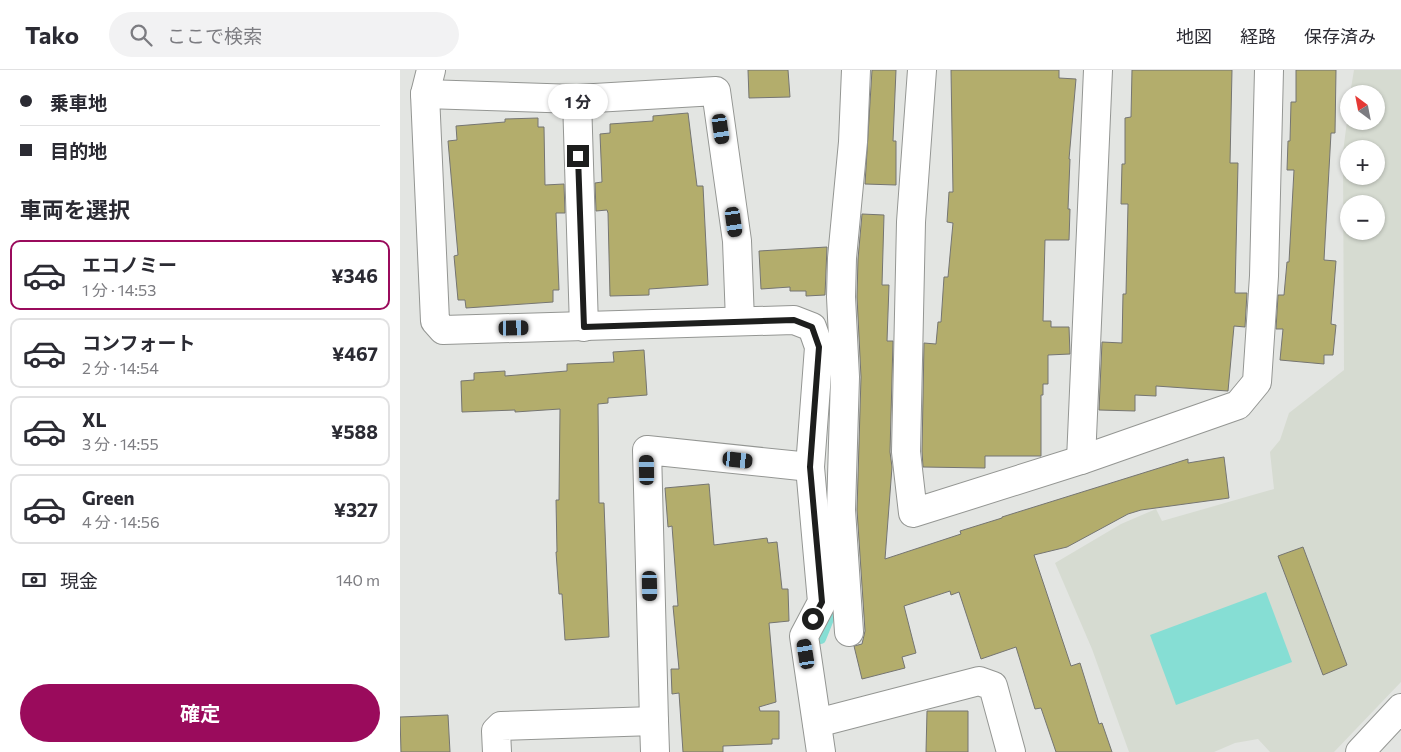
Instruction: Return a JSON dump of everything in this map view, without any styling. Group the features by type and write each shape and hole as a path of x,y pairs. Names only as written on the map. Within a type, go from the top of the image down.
{"street":[{"path":"848,632 841,510 845,377 841,288 842,258 854,142 856,70"},
{"path":"922,70 911,222 906,452 913,514 1081,460 1238,405 1257,382 1264,276 1269,70"},
{"path":"1081,460 1098,70"},
{"path":"740,321 737,241 716,91 577,99 428,82 435,322 443,330 794,320 812,327 819,347 810,467 822,602 804,636 820,752"},
{"path":"577,99 584,327"},
{"path":"655,752 647,450 810,467"},
{"path":"817,723 980,681 993,686 1011,752"},
{"path":"1360,752 1401,708"},
{"path":"497,752 496,731 501,726 654,721"}],"shaded area":[{"path":"1354,70 1401,70 1401,682 1334,752 1270,752 1258,739 1235,743 1214,752 1129,752 1092,649 1055,563 1121,524 1156,509 1162,521 1274,489 1270,452 1280,440 1289,413 1344,370 1343,240 1385,240 1385,195 1343,195 1343,185 1385,185 1385,140 1345,140 1346,130 1385,130 1385,85 1352,85"}],"water":[{"path":"1266,592 1292,662 1176,705 1150,635"}],"building":[{"path":"748,70 788,70 790,97 749,98"},
{"path":"872,70 896,70 893,141 896,141 896,185 865,184"},
{"path":"951,70 1059,70 1059,78 1076,79 1069,159 1069,240 1045,240 1043,321 1051,321 1051,327 1069,327 1070,354 1048,355 1048,384 1043,384 1043,395 1041,395 1041,456 985,456 985,468 923,467 924,343 936,344 938,322 941,322 944,277 948,277 953,223 947,222 949,192 953,192"},
{"path":"1132,70 1232,70 1230,163 1238,163 1235,293 1247,293 1245,327 1234,326 1228,391 1156,386 1156,396 1135,395 1135,411 1099,410 1102,342 1122,343 1123,294 1126,294 1128,204 1121,204 1122,164 1125,164 1125,118 1131,117"},
{"path":"1296,70 1336,70 1335,133 1331,133 1324,260 1336,261 1331,324 1336,325 1333,355 1324,355 1324,364 1280,360 1283,329 1276,329 1278,295 1284,295 1287,262 1289,262 1294,170 1287,170 1288,141 1290,141 1291,102 1296,102"},
{"path":"688,113 697,186 703,186 708,285 649,289 649,295 610,296 608,213 607,210 596,211 595,183 602,182 600,134 610,133 610,124 653,121 653,116"},
{"path":"538,118 538,127 544,127 545,185 564,184 565,213 556,213 559,290 553,290 553,302 466,308 465,300 458,300 454,256 458,255 448,141 457,140 456,126 505,122 505,119"},
{"path":"862,214 884,215 882,285 889,285 887,341 893,341 890,452 892,467 885,559 961,534 960,531 1002,517 1188,459 1188,463 1224,457 1229,498 1141,510 1128,514 1067,547 1034,555 1071,666 1080,663 1099,724 1102,723 1112,752 1056,752 1041,708 1035,709 1016,647 981,659 959,592 951,595 950,591 904,606 916,653 902,657 905,668 862,679 854,646 862,644 865,631 857,510 861,377 857,297"},
{"path":"827,247 825,295 806,296 806,291 790,291 790,287 761,289 759,251"},
{"path":"644,350 647,395 608,398 608,403 598,404 599,503 604,503 609,637 565,640 562,594 559,594 556,552 556,500 559,500 560,409 515,412 515,410 462,412 461,381 474,380 474,373 505,371 505,376 567,371 567,364 614,362 613,352"},
{"path":"709,484 714,545 767,538 768,543 777,542 782,589 788,589 789,621 769,623 776,702 759,707 760,711 779,711 779,739 772,739 772,744 723,746 723,752 683,752 679,693 672,694 671,669 679,669 673,606 678,606 672,526 668,527 665,488"},
{"path":"1303,547 1347,665 1323,675 1278,556"},
{"path":"927,711 968,711 968,752 926,752"},
{"path":"448,715 450,752 401,752 400,717"}],"waterway":[{"path":"821,639 835,604"}],"route":[{"path":"578,156 584,327 794,320 812,327 819,347 810,467 822,602 813,619"}]}
